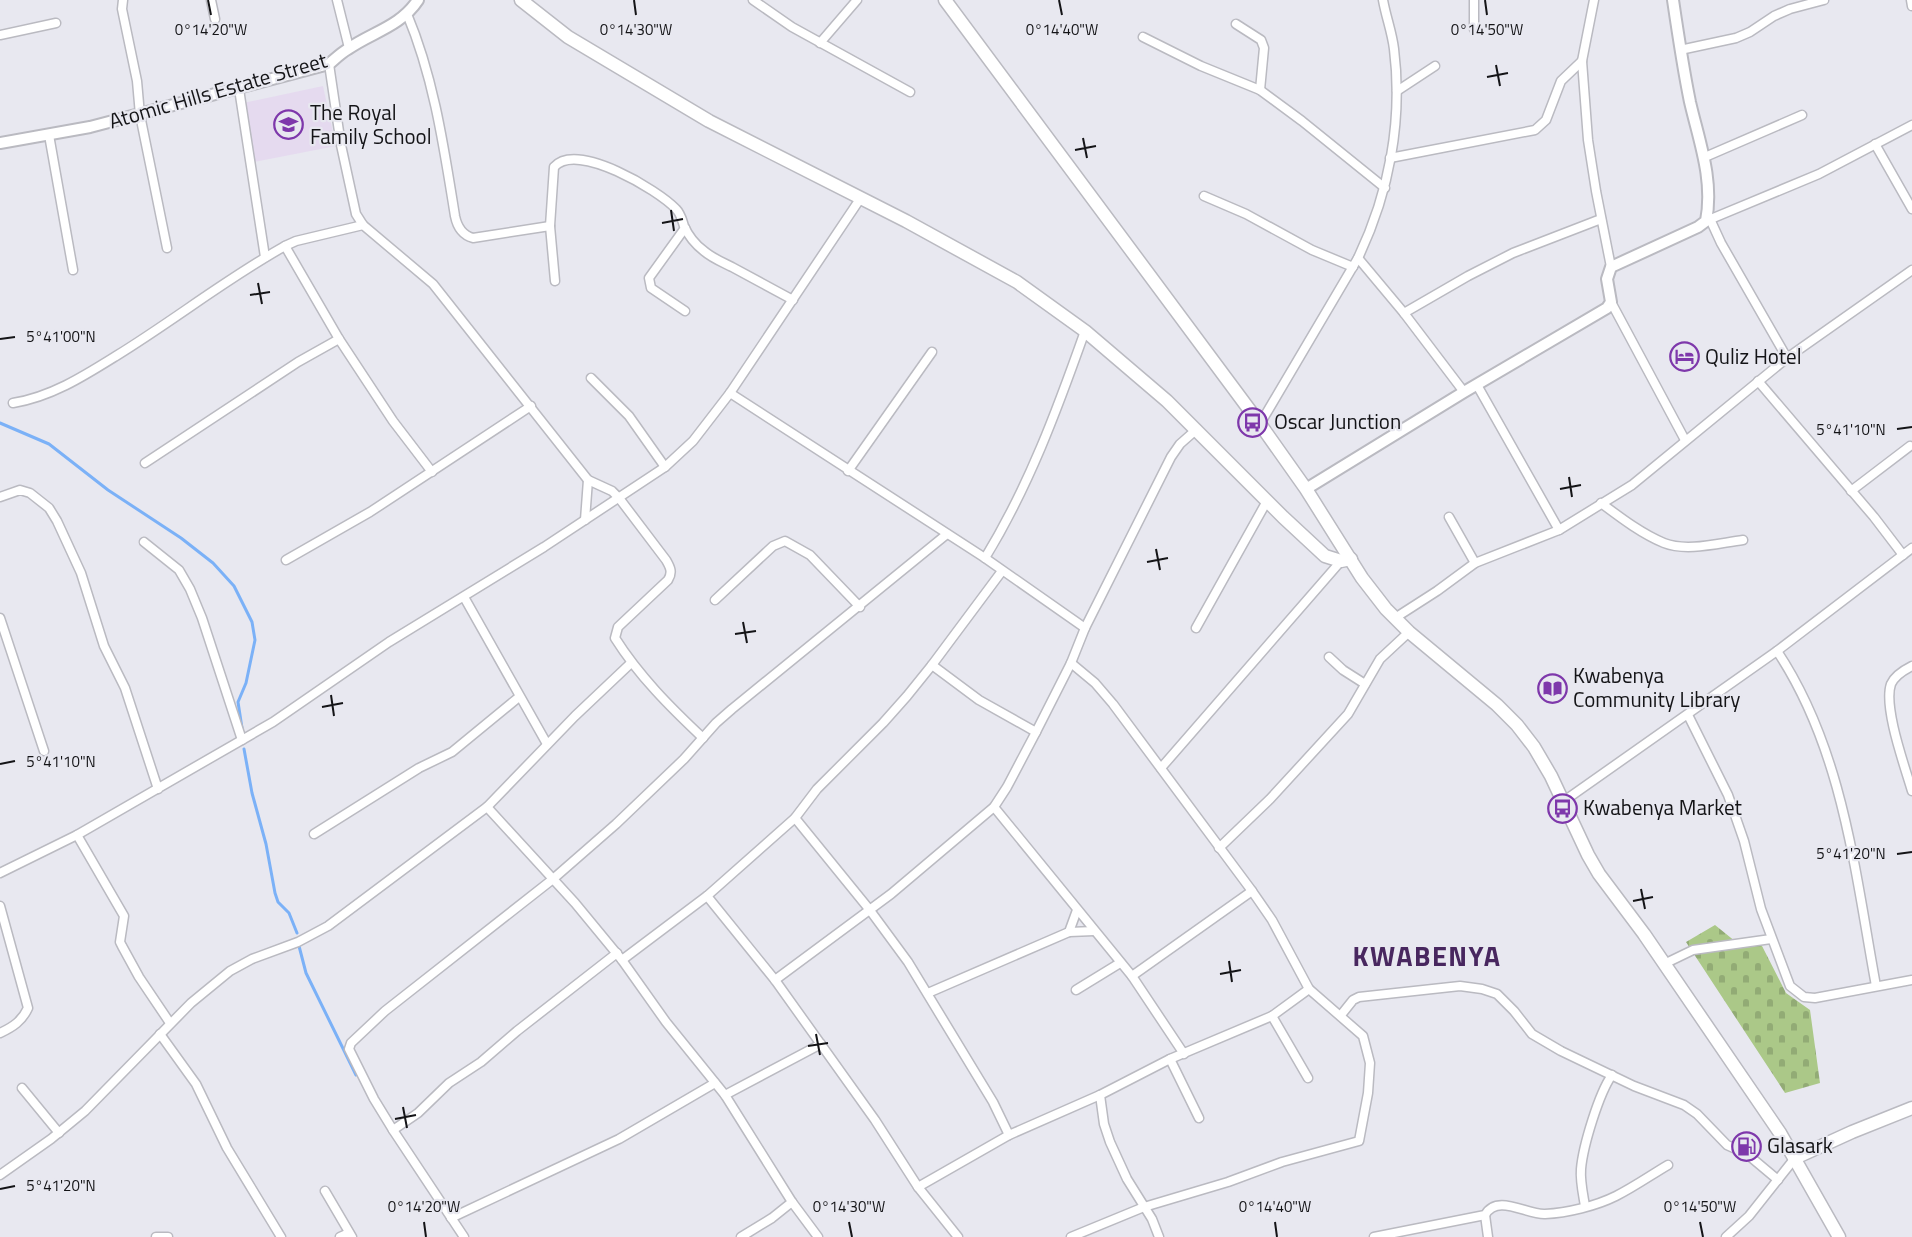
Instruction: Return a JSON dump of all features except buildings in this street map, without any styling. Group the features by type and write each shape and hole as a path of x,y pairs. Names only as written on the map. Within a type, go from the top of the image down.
{"main road":[{"path":"521,0 568,37 709,121 906,221 1017,282 1085,331 1197,429 1267,501 1325,556 1346,560"},
{"path":"945,0 1260,424 1306,489 1346,560 1373,594 1409,632 1470,682 1517,725 1542,759 1599,874 1664,964 1795,1158 1839,1237"},
{"path":"1795,1158 1912,1108"}],"street":[{"path":"123,0 122,9 137,81 140,115 167,248"},
{"path":"211,0 215,19"},
{"path":"337,0 349,48"},
{"name":"Atomic Hills Estate Street","path":"0,143 140,115 329,64 349,48 381,32 407,14 418,0"},
{"path":"753,0 792,27 910,92"},
{"path":"820,43 857,0"},
{"path":"1260,424 1355,262 1369,234 1385,188 1396,122 1397,91 1394,49 1383,0"},
{"path":"1474,0 1474,28"},
{"path":"1594,0 1582,61 1588,140 1611,267 1607,279 1611,302 1685,440"},
{"path":"1672,0 1680,50 1705,157 1709,201 1708,220 1787,358"},
{"path":"1680,50 1736,38 1782,12 1824,0"},
{"path":"1911,0 1912,6"},
{"path":"407,14 424,59 459,227 467,236 473,238 550,226"},
{"path":"0,35 56,23"},
{"path":"1236,24 1261,40 1264,48 1260,90"},
{"path":"1143,37 1201,66 1260,90 1385,188"},
{"path":"1390,158 1535,130 1546,120 1561,81 1582,61"},
{"path":"329,64 340,145 356,214 363,225 433,284 588,480 612,491 662,552 671,569 671,575 616,631 615,638 631,663 672,709 703,738"},
{"path":"1397,91 1435,66"},
{"path":"239,89 265,258"},
{"path":"1705,157 1802,116"},
{"path":"1611,267 1708,220 1819,174 1912,125"},
{"path":"49,135 73,270"},
{"path":"1875,144 1912,209"},
{"path":"555,281 550,226 554,167 558,163 573,160 603,166 637,180 661,194 680,213 685,228 704,251 793,300"},
{"path":"1204,196 1246,214 1312,250 1355,262 1404,314 1464,392"},
{"path":"0,873 77,835 273,722 389,642 464,597 665,467 693,441 730,393 860,199"},
{"path":"1404,314 1467,276 1513,253 1601,219"},
{"path":"13,403 27,401 65,386 99,367 285,246 296,241 363,225"},
{"path":"685,228 649,278 651,288 685,311"},
{"path":"285,246 339,339 393,421 432,472"},
{"path":"1395,618 1475,563 1559,530 1632,484 1787,358 1912,270"},
{"path":"1306,489 1464,392 1587,321 1607,308 1611,302"},
{"path":"985,558 1020,495 1043,445 1085,331"},
{"path":"145,463 290,368 339,339"},
{"path":"848,471 932,352"},
{"path":"591,378 629,416 665,467"},
{"path":"1758,381 1904,555"},
{"path":"1477,385 1559,530"},
{"path":"730,393 985,558 1086,628"},
{"path":"286,560 370,512 531,406"},
{"path":"775,980 930,862 994,807 1036,732 1172,457 1180,444 1197,429"},
{"path":"1851,491 1910,446"},
{"path":"585,520 588,480"},
{"path":"0,497 20,490 30,493 42,501 57,521 81,573 104,646 125,688 158,789"},
{"path":"1196,628 1267,501"},
{"path":"1601,503 1625,521 1665,543 1681,546 1743,540"},
{"path":"1449,517 1475,563"},
{"path":"464,1237 374,1099 349,1049 351,1043 385,1011 552,879 641,801 732,709 947,534"},
{"path":"715,600 773,546 785,541 810,555 860,607"},
{"path":"144,542 179,570 190,590 202,618 242,740"},
{"path":"1564,801 1777,651 1912,548"},
{"path":"1161,768 1346,560"},
{"path":"393,1130 418,1113 449,1083 481,1062 517,1031 707,896 795,818 817,789 883,723 932,665 1002,571"},
{"path":"464,597 547,744"},
{"path":"0,618 3,635 44,751"},
{"path":"1219,848 1270,799 1348,714 1380,658 1409,632"},
{"path":"1777,651 1792,674 1816,725 1842,805 1876,986"},
{"path":"1329,657 1342,670 1365,684"},
{"path":"0,1175 59,1133 85,1111 191,1003 230,971 252,959 298,942 328,926 487,807 547,744 631,663"},
{"path":"1071,663 1095,683 1113,704 1272,920 1309,989 1363,1036 1370,1055 1368,1093 1359,1141 1282,1162 1228,1182 1144,1207 1071,1237"},
{"path":"932,665 979,700 1036,732"},
{"path":"1912,666 1896,676 1891,685 1889,698 1893,725 1912,791"},
{"path":"314,834 418,768 452,753 519,697"},
{"path":"1688,715 1728,795 1744,841 1761,909 1790,986 1804,997 1815,998 1831,997 1912,980"},
{"path":"487,807 620,957 666,1022 725,1095 792,1202 818,1237"},
{"path":"994,807 1132,976 1184,1054"},
{"path":"795,818 869,909 908,962 993,1102 1009,1135"},
{"path":"77,835 124,916 120,942 139,977 171,1023"},
{"path":"1132,976 1252,891"},
{"path":"707,896 775,980 875,1120 918,1187 958,1237"},
{"path":"0,906 28,1008 23,1018 13,1027 0,1033"},
{"path":"1069,932 1077,910"},
{"path":"928,993 1069,932 1094,931"},
{"path":"1664,964 1693,950 1771,939"},
{"path":"1076,990 1120,963"},
{"path":"1341,1015 1353,1000 1359,997 1460,986 1490,991 1503,999 1532,1034 1634,1086 1684,1105 1697,1114 1727,1145 1747,1154 1778,1180"},
{"path":"918,1187 1009,1135 1100,1095 1170,1059 1272,1016 1309,989"},
{"path":"1272,1016 1308,1078"},
{"path":"160,1034 196,1084 227,1148 281,1237"},
{"path":"725,1095 821,1044"},
{"path":"1170,1059 1199,1118"},
{"path":"1585,1206 1581,1169 1603,1090 1612,1075"},
{"path":"451,1218 619,1139 715,1083"},
{"path":"22,1088 59,1133"},
{"path":"1100,1095 1110,1142 1127,1179 1159,1237"},
{"path":"1726,1237 1749,1216 1795,1158"},
{"path":"1488,1237 1485,1215 1488,1210 1503,1206 1545,1214 1585,1206 1615,1197 1668,1165"},
{"path":"325,1191 347,1236"},
{"path":"741,1237 772,1218 792,1202"},
{"path":"1374,1237 1485,1215"},
{"path":"156,1237 168,1237"}],"shaded area":[{"name":"The Royal Family School","path":"323,86 336,146 254,162 243,103"}],"green space":[{"path":"1715,925 1741,946 1762,946 1786,993 1810,1010 1820,1083 1785,1093 1686,942"}],"waterway":[{"path":"0,423 49,444 108,490 181,538 213,563 234,586 252,622 255,640 246,683 238,702 242,728"},
{"path":"244,749 275,893 278,902 289,913 297,933"},
{"path":"299,946 306,973 356,1075"}],"place":[{"name":"The Royal Family School","path":"289,125"},
{"name":"Quliz Hotel","path":"1684,357"},
{"name":"Oscar Junction","path":"1253,422"},
{"name":"Kwabenya Community Library","path":"1552,688"},
{"name":"Kwabenya Market","path":"1562,808"},
{"name":"Glasark","path":"1746,1146"}],"district":[{"name":"KWABENYA","path":"1427,957"}]}
